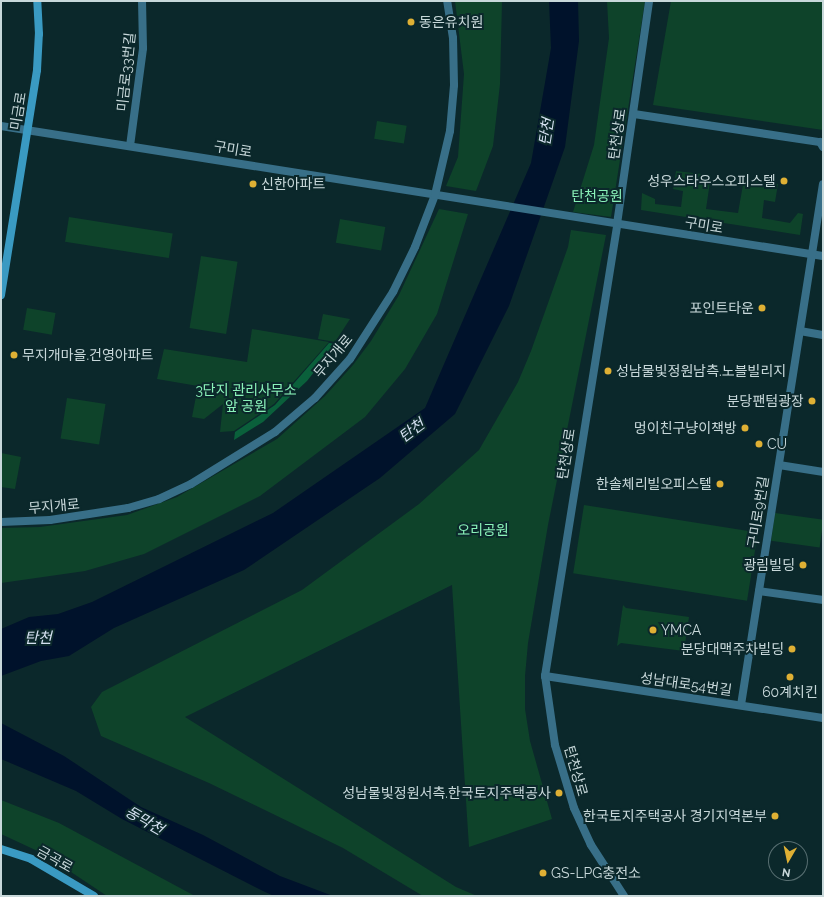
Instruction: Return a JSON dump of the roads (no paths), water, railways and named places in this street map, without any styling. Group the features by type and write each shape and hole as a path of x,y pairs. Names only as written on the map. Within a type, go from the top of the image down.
{"main road":[{"name":"미금로","path":"1,295 28,130 39,47 37,1"},
{"name":"금곡로","path":"1,849 31,859 94,896"}],"street":[{"name":"미금로33번길","path":"130,146 143,54 142,1"},
{"name":"무지개로","path":"1,522 89,516 128,508 159,499 213,472 275,432 329,383 365,338 393,292 415,247 435,195 450,131 454,85 453,38 447,1"},
{"name":"탄천상로","path":"624,896 591,845 574,808 555,745 545,676 634,114 649,1"},
{"path":"634,114 820,142 823,147"},
{"name":"구미로","path":"1,126 823,256"},
{"name":"구미로9번길","path":"741,705 823,184"},
{"path":"800,331 823,335"},
{"name":"구미로9번길","path":"779,465 823,472"},
{"path":"759,591 823,600"},
{"name":"성남대로54번길","path":"545,676 823,718"}],"water":[{"name":"탄천","path":"549,1 578,1 579,41 565,147 509,306 455,414 380,478 244,570 114,628 69,656 41,661 1,676 1,629 29,617 58,614 92,602 273,513 425,408 531,163 551,48"},
{"name":"동막천","path":"1,723 64,756 141,807 203,835 280,876 333,896 274,896 122,819 76,791 1,759"}],"place":[{"name":"동은유치원","path":"411,22"},
{"name":"성우스타우스오피스텔","path":"784,181"},
{"name":"신한아파트","path":"253,184"},
{"name":"포인트타운","path":"762,308"},
{"name":"무지개마을.건영아파트","path":"14,355"},
{"name":"성남물빛정원남측.노블빌리지","path":"608,371"},
{"name":"분당팬텀광장","path":"812,401"},
{"name":"멍이친구냥이책방","path":"745,428"},
{"name":"CU","path":"759,444"},
{"name":"한솔체리빌오피스텔","path":"720,484"},
{"name":"광림빌딩","path":"803,565"},
{"name":"YMCA","path":"653,630"},
{"name":"분당대맥주차빌딩","path":"792,649"},
{"name":"60계치킨","path":"790,677"},
{"name":"성남물빛정원서측.한국토지주택공사","path":"559,793"},
{"name":"한국토지주택공사 경기지역본부","path":"775,816"},
{"name":"GS-LPG충전소","path":"543,873"}],"park label":[{"name":"탄천공원","path":"597,196"},
{"name":"3단지 관리사무소 앞 공원","path":"246,398"},
{"name":"오리공원","path":"483,530"}]}
